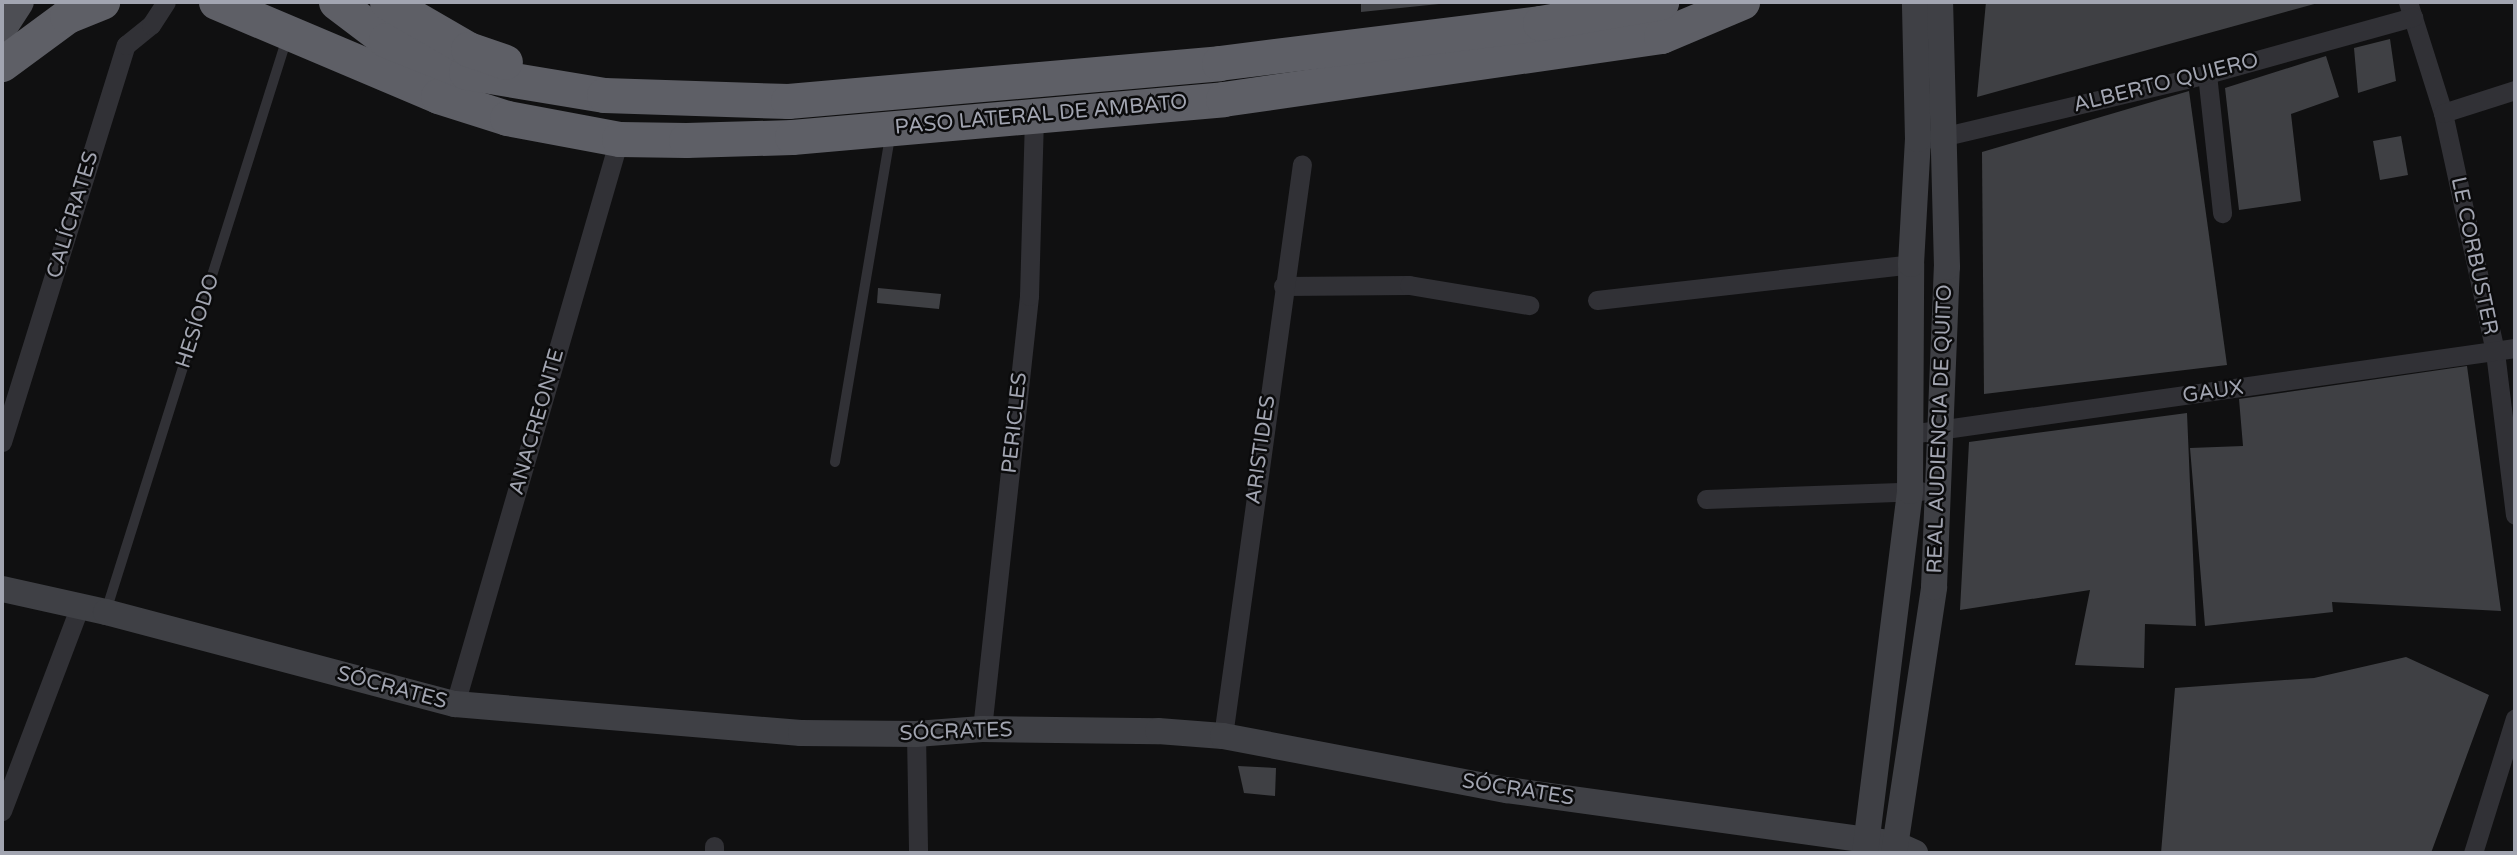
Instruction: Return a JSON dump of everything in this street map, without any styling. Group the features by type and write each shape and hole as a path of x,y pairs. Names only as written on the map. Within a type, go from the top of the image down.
{"highway":[{"path":"2,64 67,16 102,2"},
{"path":"216,2 289,16"},
{"path":"336,2 387,40 429,61 466,72 604,96"},
{"path":"387,2 468,49 604,96"},
{"name":"PASO LATERAL DE AMBATO","path":"604,96 788,101 1219,63 1540,23 1661,2"},
{"name":"PASO LATERAL DE AMBATO","path":"289,16 343,55 438,96 508,118 619,139 792,137 1223,99 1661,36 1742,2"}],"main road":[{"path":"2,28 19,2"}],"street":[{"name":"CALÍCRATES","path":"2,442 126,45 151,25 166,2"},
{"name":"REAL AUDIENCIA DE QUITO","path":"1901,850 1934,587 1947,267 1946,139 1930,42 1915,2"},
{"name":"REAL AUDIENCIA DE QUITO","path":"1867,847 1910,491 1911,264 1918,139 1930,42 1940,2"},
{"name":"ALBERTO QUIERO","path":"1918,139 1946,139 2207,74 2410,9"},
{"name":"LE CORBUSTER","path":"2410,9 2443,113 2495,352 2515,515"},
{"path":"2207,74 2222,213"},
{"path":"2443,113 2515,90"},
{"name":"PERICLES","path":"982,729 1029,296 1034,116"},
{"name":"ANACREONTE","path":"455,705 619,139"},
{"name":"ARISTIDES","path":"1223,736 1283,286 1302,164"},
{"path":"1597,300 1911,264"},
{"path":"1283,286 1409,285 1529,305"},
{"name":"GAUX","path":"1910,434 2515,348"},
{"path":"1706,499 1937,491"},
{"name":"SÓCRATES","path":"2,589 106,612 455,705 801,733 916,734 982,729 1158,730 1223,736 1507,790 1867,847 1901,850"},
{"path":"2,811 80,606"},
{"path":"2473,853 2515,718"},
{"path":"916,734 918,853"}],"lane":[{"name":"HESÍODO","path":"106,612 289,16"},
{"path":"835,463 892,128"}],"building":[{"path":"1361,2 1439,2 1439,4 1361,12"},
{"path":"1986,2 2317,2 2318,3 1977,97"},
{"path":"2390,39 2396,81 2358,93 2354,48"},
{"path":"2326,56 2339,97 2291,114 2301,201 2239,210 2225,88"},
{"path":"2189,91 2227,365 1984,394 1982,152"},
{"path":"2401,136 2408,175 2380,180 2373,141"},
{"path":"878,288 941,294 939,309 877,303"},
{"path":"2467,366 2501,611 2332,602 2333,612 2205,626 2190,448 2243,446 2239,399"},
{"path":"2187,413 2196,626 2145,624 2144,668 2075,665 2090,590 1960,610 1969,442"},
{"path":"2406,657 2489,695 2431,853 2161,853 2175,688 2314,678"},
{"path":"1238,766 1276,768 1275,796 1244,793"}]}
